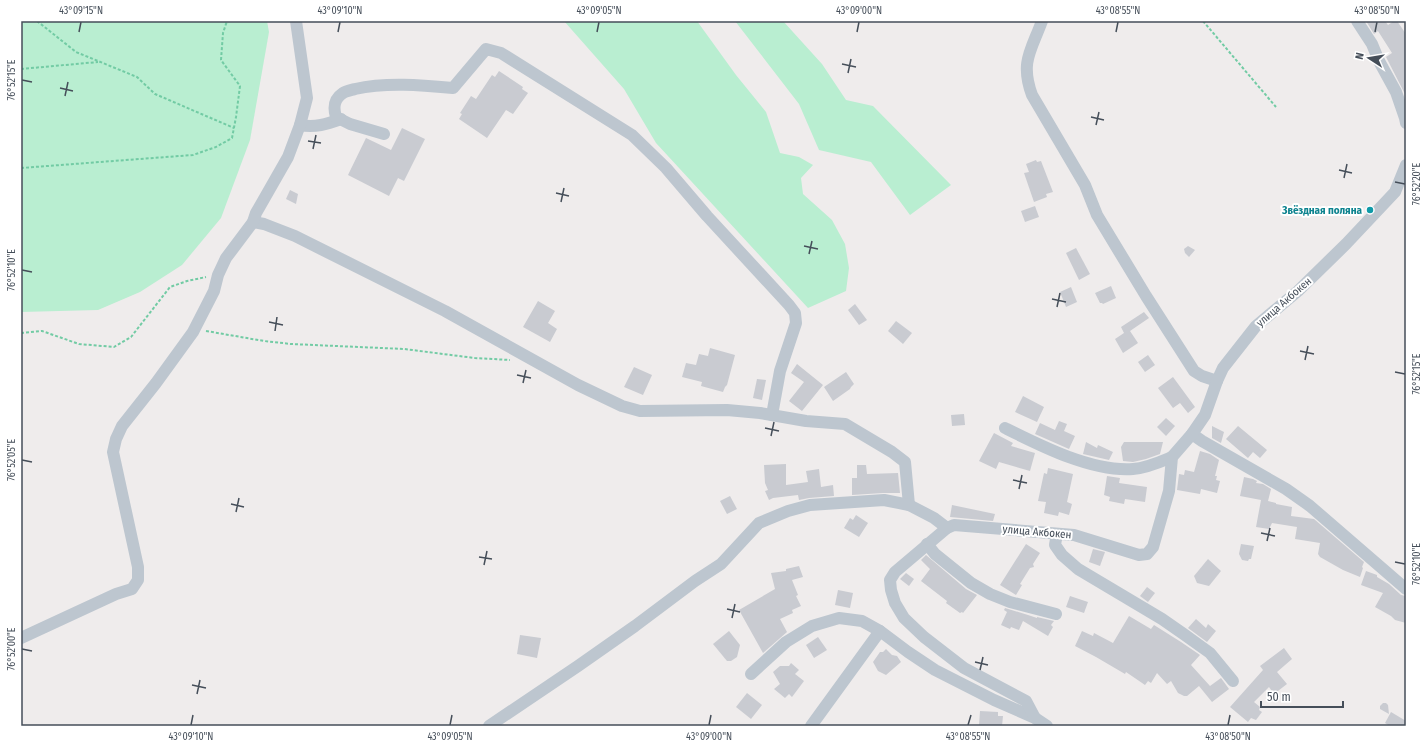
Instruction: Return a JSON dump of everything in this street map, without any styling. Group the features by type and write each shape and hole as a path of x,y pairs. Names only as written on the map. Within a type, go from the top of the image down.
{"street":[{"path":"21,638 116,594 132,589 138,580 136,560 113,452 116,439 122,426 156,383 193,332 214,291 221,268 226,258 253,222 256,213 304,126 307,98 296,21"},
{"path":"1042,21 1027,59 1027,81 1032,95 1085,185 1098,215 1146,296 1194,371 1202,376 1216,381"},
{"path":"1356,21 1372,44 1379,61 1406,108"},
{"path":"384,134 350,124 336,117 334,108 336,100 344,92 360,88 388,86 429,86 453,88 486,49 501,53 632,134 666,168 707,216 795,313 796,323 780,371 772,415"},
{"path":"1396,92 1406,123"},
{"path":"304,126 323,126 341,120"},
{"name":"улица Акбокен","path":"947,528 954,525 1074,535 1139,555 1147,554 1153,547 1169,491 1172,457 1192,434 1205,415 1216,381 1223,368 1256,326 1298,291 1346,244 1395,192 1406,165"},
{"path":"253,222 264,224 295,236 445,311 578,385 622,406 640,411 727,410 772,415 806,421 845,424 892,452 905,462 909,505"},
{"path":"1005,428 1035,443 1081,461 1111,468 1134,469 1156,464 1172,457"},
{"path":"1192,434 1286,488 1310,506 1406,589"},
{"path":"489,726 578,666 721,564 759,523 788,511 810,505 884,500 909,505 934,518 947,528 895,572 890,580 895,603 904,618 924,637 964,668 1026,701 1035,718"},
{"path":"1059,534 1054,545 1067,560 1078,569 1162,619 1210,653 1233,681"},
{"path":"927,544 935,554 971,583 990,594 1010,602 1056,614"},
{"path":"751,674 786,642 812,626 839,618 862,621 880,631 934,670 994,700 1035,718 1047,726"},
{"path":"811,726 880,631"}],"path":[{"path":"37,21 76,52 137,77 156,94 234,128"},
{"path":"21,168 193,155 216,147 232,138 240,86 221,60 223,33 228,21"},
{"path":"1203,21 1276,107"},
{"path":"21,69 99,62"},
{"path":"21,333 42,331 79,344 114,347 131,337 170,287 187,281 206,277 221,268"},
{"path":"189,337 195,333 205,331 291,344 404,349 475,358 513,360"}],"green space":[{"path":"21,21 267,21 269,32 250,140 221,218 182,265 140,292 98,310 21,312"},
{"path":"564,21 697,21 736,75 766,112 780,153 799,157 813,165 801,178 803,194 832,220 845,244 849,268 846,291 808,308 656,143 624,89"},
{"path":"735,21 783,21 822,64 846,100 873,106 951,185 910,215 871,162 819,150 799,104"}],"building":[{"path":"1366,21 1385,21 1388,25 1394,21 1397,21 1406,34 1406,96 1386,57 1392,53 1378,31 1374,34"},
{"path":"499,71 523,87 522,89 528,93 513,114 506,110 487,138 459,119 462,114 460,113 471,96 476,99 492,75 495,77"},
{"path":"402,128 425,139 404,181 398,178 389,196 348,175 366,138 391,150"},
{"path":"1036,160 1037,162 1041,161 1053,192 1046,194 1047,197 1034,202 1024,173 1029,172 1026,164"},
{"path":"290,190 298,194 296,204 286,199"},
{"path":"1035,206 1039,217 1025,222 1021,211"},
{"path":"1188,246 1195,250 1189,257 1185,253 1184,249"},
{"path":"1076,248 1090,274 1079,280 1066,253"},
{"path":"1111,286 1116,298 1103,304 1100,303 1095,293"},
{"path":"1071,287 1077,302 1066,307 1060,292"},
{"path":"538,301 555,311 548,323 557,329 550,342 523,327"},
{"path":"855,304 867,320 859,325 848,310"},
{"path":"1144,312 1149,318 1130,331 1138,343 1123,353 1115,339 1124,333 1121,327"},
{"path":"896,321 912,333 903,344 888,331"},
{"path":"710,348 735,355 727,385 723,392 701,386 702,382 682,377 686,363 696,365 699,354 708,356"},
{"path":"1148,355 1155,365 1145,372 1138,362"},
{"path":"797,364 823,385 802,411 789,401 804,382 791,373"},
{"path":"634,367 652,375 643,395 624,387"},
{"path":"846,372 854,384 850,389 833,401 824,387"},
{"path":"1173,377 1195,407 1188,413 1180,403 1173,408 1158,388"},
{"path":"757,379 766,380 762,400 753,398"},
{"path":"1023,396 1044,407 1037,422 1015,412"},
{"path":"964,414 965,425 952,426 951,415"},
{"path":"1166,418 1175,426 1166,436 1157,427"},
{"path":"1059,421 1067,424 1064,431 1075,436 1069,449 1035,434 1040,423 1055,430"},
{"path":"1212,426 1224,432 1221,443 1212,438"},
{"path":"1238,426 1267,450 1260,458 1253,452 1248,458 1226,439"},
{"path":"994,433 1013,443 1011,446 1035,453 1030,471 999,462 996,469 979,461"},
{"path":"1086,442 1097,448 1098,445 1113,452 1109,460 1083,454"},
{"path":"1124,442 1163,442 1160,454 1133,462 1123,461 1121,447"},
{"path":"1200,451 1210,454 1219,460 1215,476 1217,476 1216,480 1220,481 1217,493 1201,489 1200,494 1177,490 1179,474 1184,475 1185,470 1194,472"},
{"path":"786,464 786,485 808,482 806,471 819,469 821,487 833,485 834,496 799,500 798,495 773,498 769,500 765,491 768,490 765,483 764,465"},
{"path":"857,465 866,465 867,474 898,473 900,493 852,495 852,478 857,478"},
{"path":"1048,468 1073,474 1067,502 1072,504 1069,515 1059,512 1058,516 1044,513 1046,502 1038,501 1044,473 1047,474"},
{"path":"1107,476 1120,478 1119,483 1147,487 1145,502 1125,499 1124,504 1109,501 1110,497 1104,495"},
{"path":"1244,477 1253,479 1257,481 1256,483 1263,484 1271,489 1268,501 1292,507 1291,516 1314,519 1364,562 1360,577 1343,570 1320,557 1318,554 1320,543 1295,539 1297,527 1272,523 1269,529 1256,527 1261,500 1240,496"},
{"path":"730,496 737,509 727,514 720,501"},
{"path":"952,505 995,514 993,521 950,517"},
{"path":"856,515 868,523 859,537 844,528 850,518 853,520"},
{"path":"1026,544 1040,553 1033,564 1034,567 1030,568 1020,584 1022,585 1016,595 1000,585"},
{"path":"1241,544 1254,546 1251,559 1248,561 1242,560 1239,554"},
{"path":"1093,549 1105,552 1100,566 1089,562"},
{"path":"926,555 966,589 977,595 963,613 960,613 946,603 947,601 921,581 930,569 921,560"},
{"path":"1208,559 1221,571 1209,586 1197,583 1194,576"},
{"path":"799,566 803,577 792,580 798,595 796,596 801,606 792,610 793,613 780,619 787,632 763,653 739,610 775,589 771,573 786,571 786,569"},
{"path":"1366,571 1377,575 1377,577 1389,584 1401,595 1406,596 1406,623 1395,620 1375,607 1383,593 1361,585"},
{"path":"906,573 914,579 909,586 900,579"},
{"path":"1147,587 1155,593 1148,602 1140,596"},
{"path":"838,590 853,593 850,608 835,605"},
{"path":"1070,596 1088,602 1084,613 1066,607"},
{"path":"1005,608 1037,618 1054,621 1051,625 1053,627 1048,636 1023,621 1019,630 1011,627 1010,629 1001,625 1007,612 1004,610"},
{"path":"1129,616 1151,629 1154,625 1200,655 1191,665 1210,686 1221,678 1229,689 1212,702 1199,686 1187,696 1184,696 1178,693 1171,681 1167,684 1157,673 1151,683 1148,681 1145,685 1126,672 1125,674 1075,646 1082,631 1093,636 1094,633 1113,643"},
{"path":"1196,619 1206,628 1208,624 1216,631 1207,642 1188,628"},
{"path":"729,631 740,645 737,657 731,661 727,661 713,644"},
{"path":"520,635 541,638 537,658 517,654"},
{"path":"818,637 827,650 814,658 806,645"},
{"path":"1284,648 1292,659 1277,672 1287,684 1274,694 1269,687 1254,702 1260,707 1259,710 1262,712 1256,720 1251,718 1248,722 1230,707 1263,670 1260,666"},
{"path":"886,649 892,655 897,656 901,662 886,675 878,671 873,662 880,652 883,652"},
{"path":"791,663 799,670 795,674 804,681 792,697 789,694 785,698 774,689 780,684 773,672 780,666 789,666"},
{"path":"747,693 762,705 751,719 736,707"},
{"path":"1383,703 1388,705 1389,714 1380,709 1380,706"},
{"path":"980,711 998,712 998,716 1003,716 1002,726 979,726"},
{"path":"1391,712 1406,721 1406,726 1390,726 1385,723"}],"place":[{"name":"Звёздная поляна","path":"1370,210"}]}
